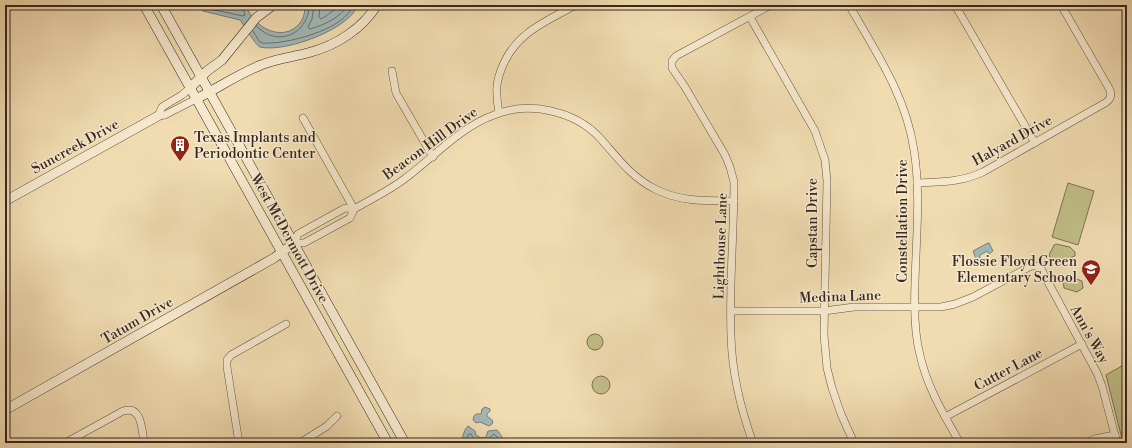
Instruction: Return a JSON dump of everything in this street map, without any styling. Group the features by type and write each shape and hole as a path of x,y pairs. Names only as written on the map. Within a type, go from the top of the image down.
{"main road":[{"name":"West McDermott Drive","path":"144,5 388,443"},
{"name":"West McDermott Drive","path":"161,5 405,443"},
{"path":"190,88 222,60 260,15 273,5"},
{"path":"196,99 262,64 289,56 311,52 338,42 359,26 377,5"},
{"name":"Suncreek Drive","path":"5,201 158,116"},
{"name":"Tatum Drive","path":"5,410 274,258 294,243"}],"street":[{"path":"499,113 496,94 498,79 513,48 520,39 534,28 576,5"},
{"path":"750,17 771,5"},
{"name":"Constellation Drive","path":"849,5 885,67 900,97 906,116 916,163 917,183 914,307 916,333 921,360 931,389 960,443"},
{"path":"955,5 1035,143"},
{"name":"Halyard Drive","path":"917,183 954,181 972,178 1107,102 1111,96 1110,90 1061,5"},
{"name":"Lighthouse Lane","path":"750,17 676,56 671,64 673,71 685,87 730,167 734,182 731,337 740,400 753,443"},
{"name":"Capstan Drive","path":"750,17 815,131 824,160 827,181 824,311 824,335 827,368 840,414 854,443"},
{"path":"392,71 396,93 433,157"},
{"name":"Suncreek Drive","path":"158,116 162,107 182,96 190,88"},
{"name":"Suncreek Drive","path":"158,116 196,99"},
{"name":"Beacon Hill Drive","path":"354,209 345,208 298,234 294,243 304,243 350,218 354,209 402,181 465,131 480,121 510,110 531,109 562,114 592,131 622,165 635,177 655,190 676,198 693,201 734,201"},
{"path":"303,118 354,209"},
{"name":"Medina Lane","path":"731,311 824,311 854,307 941,307 955,304 973,297 1031,266 1036,266"},
{"name":"Ann's Way","path":"1036,266 1041,269 1097,373 1102,386 1117,443"},
{"path":"239,443 227,368 228,358 286,324"},
{"name":"Cutter Lane","path":"945,417 1082,344"},
{"path":"65,443 126,410 133,411 140,419 144,443"},
{"path":"300,443 327,426 337,416"},
{"path":"1086,443 1094,439 1115,435"}],"shaded area":[{"path":"1068,183 1094,191 1078,245 1052,237"},
{"path":"1056,244 1070,247 1075,252 1075,256 1070,258 1064,264 1053,260 1049,255"},
{"path":"1068,276 1082,281 1083,288 1077,292 1064,288 1063,281"},
{"path":"595,334 601,336 603,342 601,348 595,350 589,348 587,342 589,336"},
{"path":"1127,363 1127,443 1123,443 1106,375"},
{"path":"601,376 607,379 610,385 607,391 601,394 595,391 592,385 595,379"}],"water":[{"path":"196,5 246,5 249,13 261,26 277,32 285,32 293,29 300,23 304,14 305,5 357,5 357,7 351,16 341,24 314,38 284,47 271,48 258,46 240,20 203,11"},
{"path":"988,243 993,251 989,254 987,251 980,255 980,258 976,259 973,251"},
{"path":"485,407 490,409 487,416 493,421 489,426 480,422 476,423 473,420 474,416 476,414 481,414 482,409"},
{"path":"468,426 481,438 486,437 488,431 497,430 502,438 502,443 456,443 461,441"}],"place":[{"name":"Texas Implants and Periodontic Center","path":"180,162"},
{"name":"Flossie Floyd Green Elementary School","path":"1091,286"}]}
